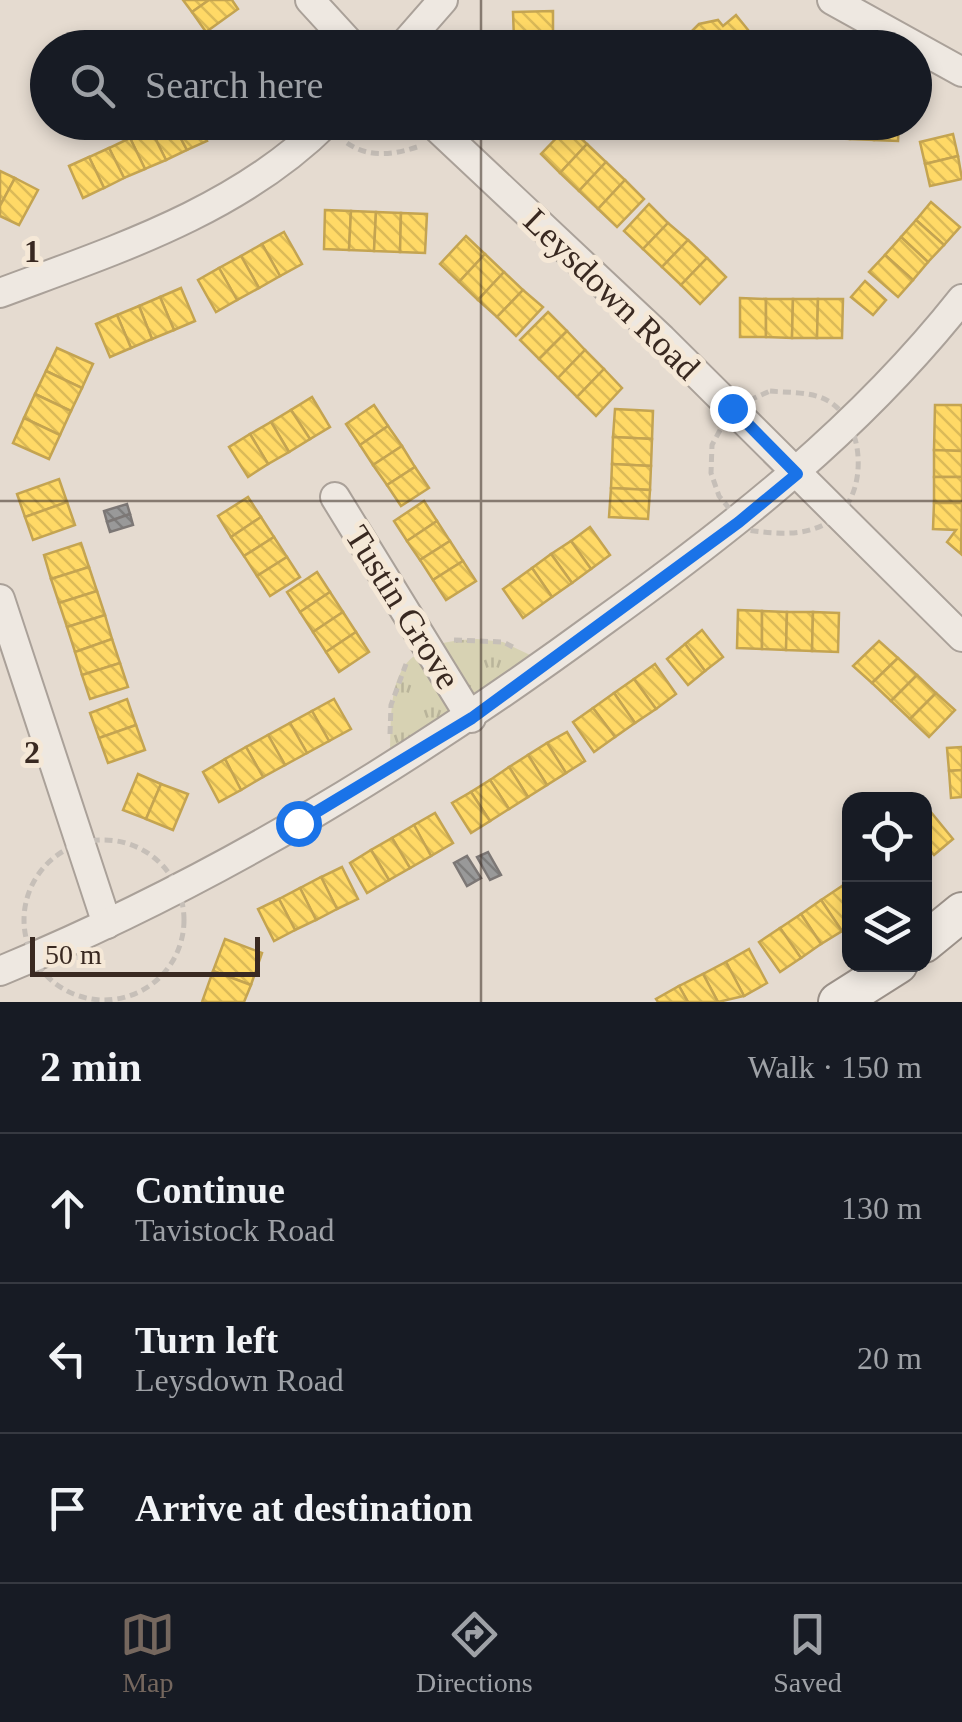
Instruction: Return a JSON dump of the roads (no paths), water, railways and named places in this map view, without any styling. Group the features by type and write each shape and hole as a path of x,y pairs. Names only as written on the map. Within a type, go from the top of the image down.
{"street":[{"path":"310,0 338,30"},
{"path":"417,30 444,0"},
{"path":"832,0 886,30"},
{"path":"932,55 962,72"},
{"path":"0,293 141,240 212,206 252,183 306,140"},
{"name":"Leysdown Road","path":"450,140 648,326 962,637"},
{"path":"0,970 107,924 298,823 472,718 739,522 797,474 962,300"},
{"name":"Tustin Grove","path":"336,497 472,718"},
{"path":"0,599 107,924"},
{"path":"932,936 962,912"},
{"path":"838,1002 885,972"}]}
